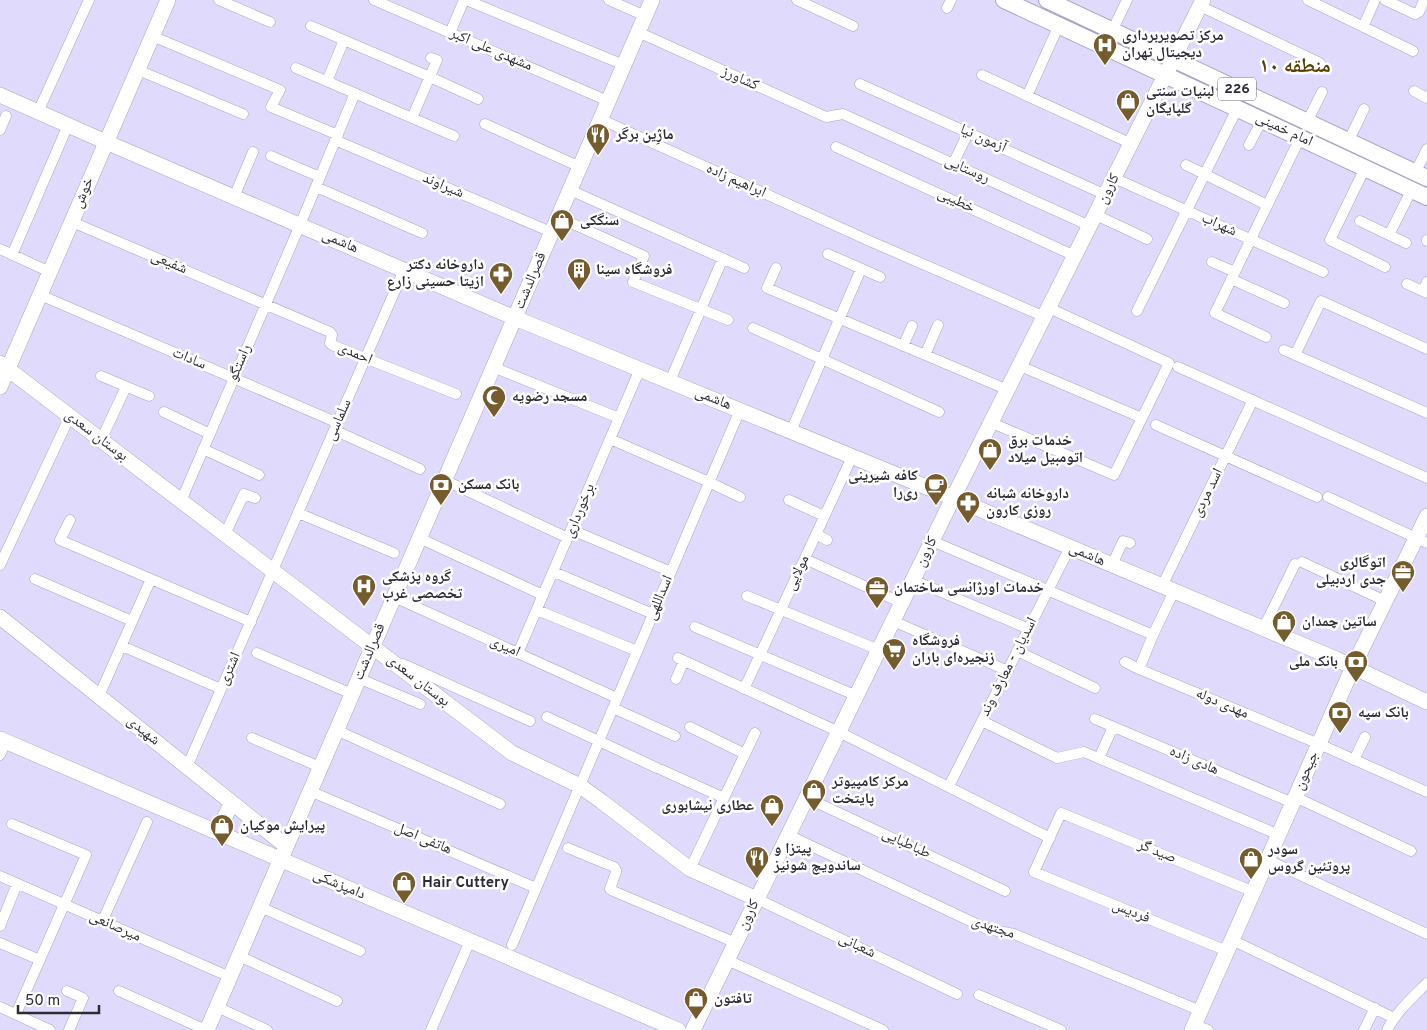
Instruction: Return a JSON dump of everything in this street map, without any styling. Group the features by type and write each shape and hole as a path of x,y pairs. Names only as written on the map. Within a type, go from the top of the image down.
{"main road":[{"name":"خوش","path":"0,387 4,366 40,295 168,0"},
{"name":"قصرالدشت","path":"207,1030 358,678 378,651 394,597 652,0"},
{"name":"امام خمینی","path":"1004,0 1427,196"},
{"name":"امام خمینی","path":"1058,2 1112,31 1421,176"},
{"path":"1174,59 1202,3"},
{"name":"کارون","path":"693,1030 932,541 1174,59"},
{"name":"هاشمی","path":"0,95 515,318 954,498 1353,667 1427,702"},
{"name":"بوستان سعدی","path":"4,366 512,753 580,786 690,869 757,898"},
{"name":"جیحون","path":"1199,1024 1230,946 1353,667 1385,601 1422,540 1427,516"},
{"name":"شهیدی","path":"1,620 232,803 283,852"},
{"name":"دامپزشکی","path":"2,745 217,832 283,852 470,941 509,951 678,1030"},
{"path":"217,832 232,803"}],"street":[{"path":"38,112 88,0"},
{"path":"219,0 270,22"},
{"name":"مشهدی علی اکبر","path":"374,0 608,101"},
{"path":"450,33 465,0 624,65"},
{"path":"609,0 645,16"},
{"path":"797,0 853,26"},
{"path":"1112,31 1127,0"},
{"path":"1308,0 1413,51"},
{"path":"1362,26 1375,0"},
{"path":"1385,0 1417,14 1424,0"},
{"path":"1202,3 1320,63"},
{"path":"311,26 478,99"},
{"path":"1027,96 1059,26"},
{"name":"کشاورز","path":"638,32 826,118 843,114"},
{"name":"شیراوند","path":"152,36 280,90 271,107 552,232"},
{"path":"327,81 344,40"},
{"path":"412,118 437,60 431,58"},
{"path":"296,68 454,136"},
{"path":"138,70 244,114"},
{"path":"982,75 1132,144"},
{"name":"آزمون نیا","path":"860,84 1106,195"},
{"path":"1414,91 1427,98"},
{"path":"1307,122 1322,92"},
{"name":"راستگو","path":"181,501 355,93"},
{"path":"1137,311 1237,109"},
{"path":"1348,142 1364,110"},
{"name":"روستایی","path":"843,114 953,164 1093,221 1147,238"},
{"path":"0,130 6,116"},
{"name":"ابراهیم زاده","path":"600,119 872,242 1174,365 1427,478"},
{"path":"1250,145 1262,120"},
{"path":"485,124 580,167"},
{"path":"12,255 68,125"},
{"path":"953,164 968,133"},
{"path":"1266,337 1215,313 1300,138"},
{"name":"خطیبی","path":"836,147 1075,256"},
{"path":"1421,176 1427,149"},
{"path":"234,197 253,152"},
{"path":"271,156 320,177"},
{"path":"1186,165 1267,205"},
{"path":"1365,168 1330,240 1381,265"},
{"name":"شهراب","path":"1114,178 1323,272"},
{"path":"316,187 422,234"},
{"path":"1389,235 1412,189"},
{"path":"570,190 744,268"},
{"path":"558,217 644,256 633,282 728,320"},
{"path":"1360,221 1406,243"},
{"name":"شفیعی","path":"72,222 266,305"},
{"path":"0,249 50,272"},
{"path":"828,254 880,277"},
{"path":"670,381 723,258"},
{"path":"1212,262 1233,276 1284,302"},
{"path":"776,268 768,288 1008,390"},
{"path":"791,431 861,269"},
{"name":"سلماسی","path":"273,571 404,270"},
{"path":"1407,284 1426,289"},
{"name":"سادات","path":"40,295 234,378 420,469"},
{"path":"1295,355 1321,301 1427,349"},
{"name":"احمدی","path":"266,305 330,332 332,335 330,342 332,345 456,394"},
{"path":"925,355 938,325"},
{"path":"903,346 912,326"},
{"path":"753,328 939,412"},
{"path":"1284,350 1427,413"},
{"path":"992,423 1114,475 1142,418 1174,365"},
{"path":"1020,366 1142,418"},
{"path":"493,367 619,418"},
{"name":"برخورداری","path":"518,653 640,369"},
{"path":"101,376 149,396"},
{"path":"101,440 126,387"},
{"name":"اسد مردی","path":"1139,669 1153,635 1168,589 1226,456 1253,400"},
{"name":"اسداللهی","path":"580,786 740,410"},
{"path":"164,412 210,434"},
{"path":"0,565 70,416"},
{"path":"1156,425 1317,497"},
{"path":"610,439 740,497"},
{"path":"203,449 259,475"},
{"name":"مولایی","path":"744,689 852,456"},
{"path":"444,480 570,534 671,572"},
{"path":"225,534 244,494 256,498"},
{"path":"1328,497 1422,540"},
{"path":"789,500 824,516"},
{"path":"298,513 394,553"},
{"path":"70,520 60,540 251,622"},
{"path":"816,534 827,540"},
{"path":"419,538 543,596"},
{"path":"932,541 1153,635"},
{"path":"1112,565 1123,541 1130,543"},
{"name":"اسدیان - معارف وند","path":"949,786 1070,548"},
{"path":"804,559 902,603"},
{"path":"1263,629 1298,563 1385,601"},
{"name":"اشتری","path":"187,767 273,571"},
{"path":"554,572 653,614"},
{"path":"35,578 132,621"},
{"path":"99,696 151,579"},
{"path":"913,580 1029,629"},
{"path":"747,596 879,650"},
{"name":"امیری","path":"394,597 617,698"},
{"path":"537,610 637,651"},
{"path":"893,621 1008,670"},
{"path":"695,627 857,696"},
{"path":"122,646 221,689"},
{"path":"378,651 530,721"},
{"path":"1017,651 1095,688"},
{"path":"257,654 352,694"},
{"path":"676,679 681,659 839,732 1050,838"},
{"name":"مهدی دوله","path":"1125,662 1427,792"},
{"path":"358,678 420,704"},
{"path":"613,708 675,736"},
{"path":"547,717 724,798"},
{"name":"هادی زاده","path":"1095,719 1113,728 1294,800 1411,851"},
{"path":"982,721 1057,758 1084,752 1279,835"},
{"path":"690,727 745,754"},
{"path":"1099,758 1113,728"},
{"path":"336,730 500,804"},
{"path":"690,869 755,733"},
{"path":"1354,760 1365,737"},
{"path":"252,738 320,767"},
{"path":"509,951 580,786"},
{"name":"هاتفی اصل","path":"310,791 536,888"},
{"name":"طباطبایی","path":"807,798 1005,891"},
{"name":"صید گر","path":"1050,838 1061,813 1254,892"},
{"path":"102,922 146,822"},
{"path":"12,824 86,855 16,1014"},
{"name":"مجتهدی","path":"788,835 987,929 1014,934 1199,1024"},
{"name":"فردیس","path":"1050,838 1034,872 1230,946 1394,1018"},
{"path":"568,848 614,867 616,872 610,889 613,891 736,943"},
{"path":"1268,860 1427,934"},
{"name":"میرصانعی","path":"0,876 230,977"},
{"path":"0,926 17,884"},
{"name":"شعبانی","path":"757,898 956,994"},
{"path":"260,907 360,952"},
{"path":"431,1030 470,941"},
{"path":"0,943 40,960"},
{"path":"239,956 337,1001"},
{"path":"727,960 883,1030"},
{"path":"1387,1030 1409,1000 1427,983"},
{"path":"67,991 83,998 70,1030"},
{"path":"120,991 207,1030"},
{"path":"979,995 1061,1030"},
{"path":"0,1007 50,1030"},
{"path":"217,1007 267,1030"},
{"path":"1364,1030 1374,1008"}],"place":[{"name":"مرکز تصویربرداری دیجیتال تهران","path":"1105,66"},
{"name":"لبنیات سنتی گلپایگان","path":"1128,122"},
{"name":"ماژِین برگر","path":"598,156"},
{"name":"سنگکی","path":"562,242"},
{"name":"فروشگاه سینا","path":"579,291"},
{"name":"داروخانه دکتر ازیتا حسینی زارع","path":"501,295"},
{"name":"مسجد رضویه","path":"494,418"},
{"name":"خدمات برق اتومبیل میلاد","path":"990,471"},
{"name":"بانک مسکن","path":"441,506"},
{"name":"کافه شیرینی ری‌را","path":"936,506"},
{"name":"داروخانه شبانه روزی کارون","path":"968,524"},
{"name":"اتوگالری جدی اردبیلی","path":"1403,593"},
{"name":"گروه پزشکی تخصصی غرب","path":"364,607"},
{"name":"خدمات اورژانسی ساختمان","path":"877,609"},
{"name":"ساتین چمدان","path":"1284,643"},
{"name":"فروشگاه زنجیره‌ای باران","path":"894,671"},
{"name":"بانک ملی","path":"1356,683"},
{"name":"بانک سپه","path":"1340,734"},
{"name":"مرکز کامپیوتر پایتخت","path":"814,812"},
{"name":"عطاری نیشابوری","path":"772,827"},
{"name":"پیرایش موکیان","path":"222,847"},
{"name":"پیتزا و ساندویچ شونیز","path":"757,879"},
{"name":"سودر پروتئین گروس","path":"1251,880"},
{"name":"Hair Cuttery","path":"404,904"},
{"name":"تافتون","path":"696,1020"}],"district":[{"name":"منطقه ۱۰","path":"1295,67"}]}
